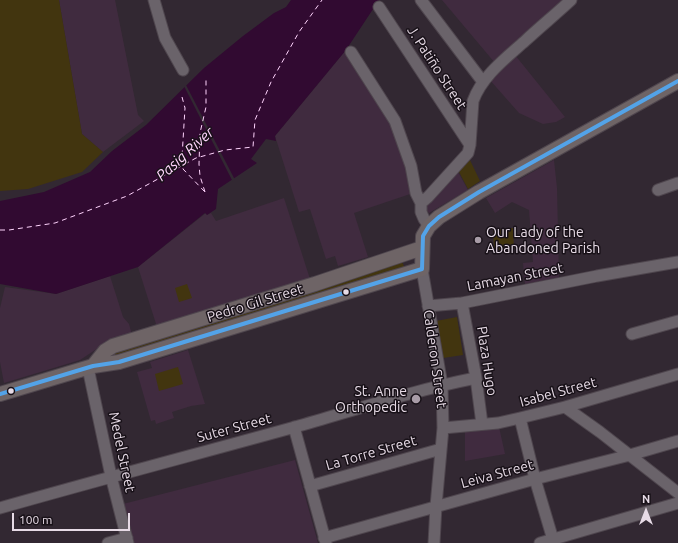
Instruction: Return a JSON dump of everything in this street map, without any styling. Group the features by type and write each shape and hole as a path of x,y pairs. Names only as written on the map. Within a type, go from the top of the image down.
{"main road":[{"path":"429,226 440,217 479,192 678,81"},
{"name":"Calderon Street","path":"422,269 423,236 429,226"},
{"name":"Pedro Gil Street","path":"91,367 105,351 113,346 308,286 422,248"},
{"name":"Pedro Gil Street","path":"0,394 91,367 119,362 422,269"}],"street":[{"path":"154,0 165,38 183,70"},
{"path":"421,0 483,82"},
{"path":"421,203 468,153 470,145 473,101 483,82 503,61 571,0"},
{"name":"J. Patiño Street","path":"379,7 470,145"},
{"path":"351,52 395,121 411,166 416,193 421,203 421,212 429,226"},
{"path":"658,190 678,182"},
{"name":"Lamayan Street","path":"428,306 462,303 597,276 678,262"},
{"name":"Calderon Street","path":"422,269 442,384 443,428 434,543"},
{"name":"Plaza Hugo","path":"462,303 476,378 482,424"},
{"path":"632,334 678,321"},
{"name":"Medel Street","path":"91,367 111,476 128,541"},
{"name":"Isabel Street","path":"443,428 498,423 520,418 565,407 678,374"},
{"name":"Suter Street","path":"0,508 111,476 294,427 442,384 476,378"},
{"path":"565,407 678,493"},
{"path":"520,418 535,479 553,541"},
{"path":"294,427 325,540"},
{"name":"Leiva Street","path":"325,540 436,506 678,441"},
{"name":"La Torre Street","path":"310,486 441,449"},
{"path":"540,543 553,541 678,503"},
{"path":"108,543 128,541"}],"shaded area":[{"path":"0,0 59,0 82,134 103,152 82,172 28,189 0,191"},
{"path":"59,0 115,0 138,115 144,121 103,152 82,134"},
{"path":"442,0 564,0 495,63"},
{"path":"346,50 397,133 413,193 354,213 368,257 338,266 335,256 326,259 310,209 299,212 275,136"},
{"path":"515,55 565,117 556,122 543,124 519,113 489,79"},
{"path":"469,158 480,181 468,189 458,170"},
{"path":"554,160 557,188 559,278 525,284 523,263 533,262 529,210 512,202 495,213 486,198"},
{"path":"458,172 468,190 429,213 423,207"},
{"path":"284,198 310,279 157,327 138,267 206,213 207,215 211,213 216,221"},
{"path":"513,228 514,249 494,250 493,230"},
{"path":"402,262 405,268 110,360 108,353"},
{"path":"110,276 123,317 129,324 132,335 101,346 80,360 4,383 0,362 0,308 5,287 56,294"},
{"path":"187,284 192,298 179,302 175,288"},
{"path":"457,317 463,355 443,358 436,321"},
{"path":"188,350 205,404 191,406 172,412 174,418 156,424 155,420 151,421 137,372 152,368 150,362"},
{"path":"178,367 183,384 159,391 155,374"},
{"path":"499,427 505,454 465,461 465,429"},
{"path":"295,460 318,543 134,543 123,504"}],"water":[{"name":"Pasig River","path":"291,0 379,0 346,50 275,136 276,141 266,139 251,159 257,163 218,189 216,209 207,215 205,213 138,267 56,294 0,284 0,201 44,192 90,172 112,151 146,125 204,68 243,36 274,13 286,7"}],"pier":[{"path":"186,85 235,180 233,182 184,86"}],"ferry route":[{"path":"0,230 55,223 127,196 196,158 225,150 253,147 255,120 271,82 299,32 322,0"},
{"path":"205,192 200,176 199,164 200,133 206,107 206,78"},
{"path":"182,97 185,108 182,157 183,169 205,192"}],"transit line":[{"path":"0,394 93,366 119,362 422,269 423,236 429,226 439,217 479,192 678,81"}],"place":[{"name":"Our Lady of the Abandoned Parish","path":"478,240"},
{"name":"St. Anne Orthopedic","path":"416,399"}]}
